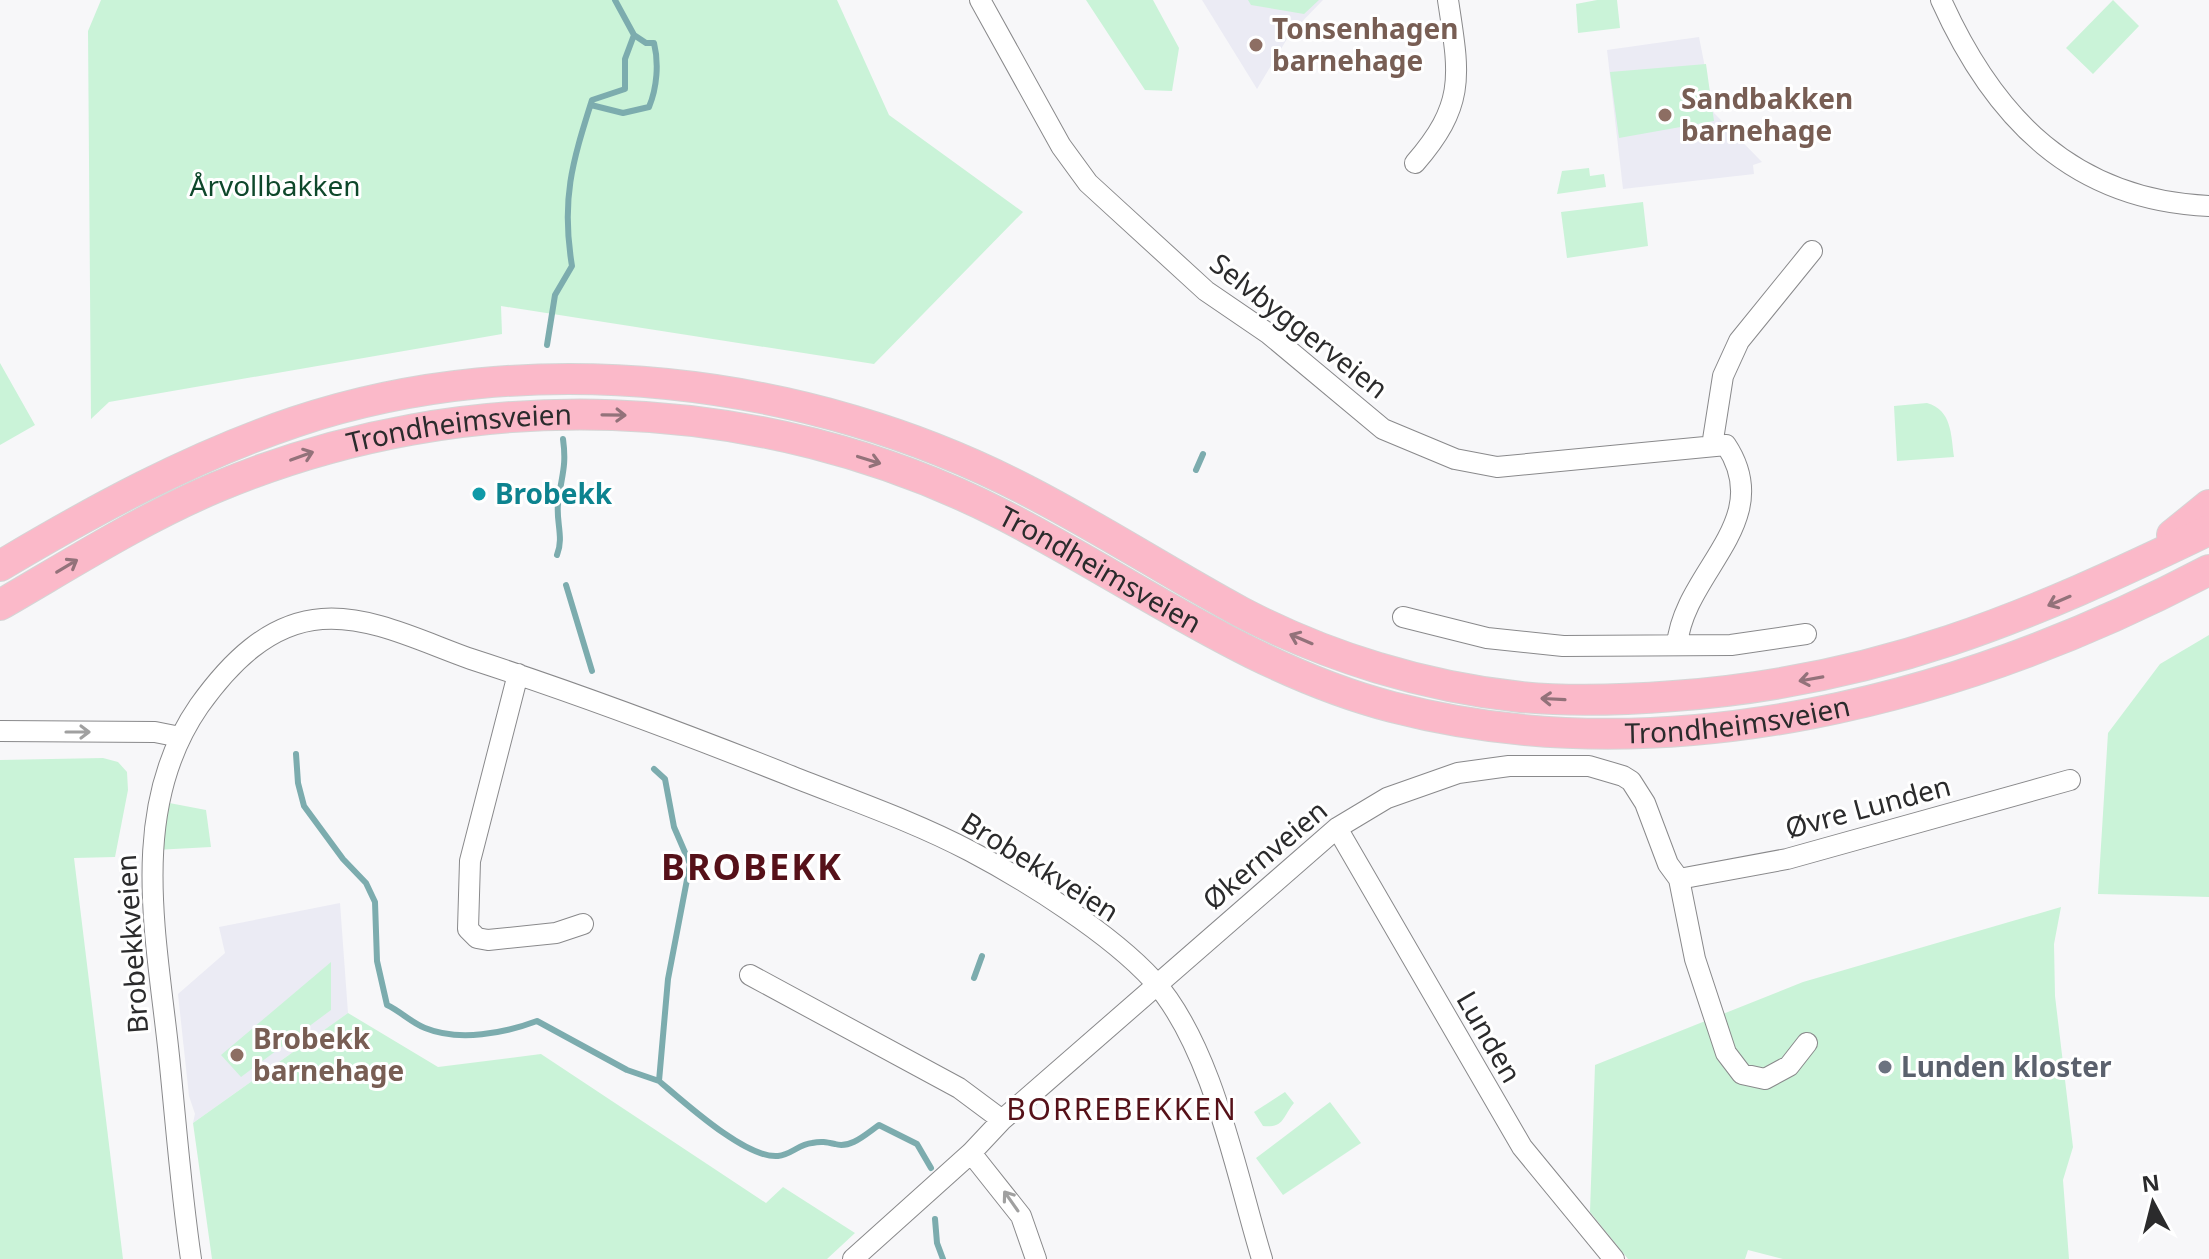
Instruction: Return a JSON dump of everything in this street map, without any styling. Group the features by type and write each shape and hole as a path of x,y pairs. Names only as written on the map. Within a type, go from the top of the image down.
{"highway":[{"name":"Trondheimsveien","path":"0,566 150,483 299,421 430,392 528,381 586,380 710,389 777,400 904,436 1028,490 1245,613 1300,639 1393,672 1520,697 1636,699 1758,688 1840,674 2004,624 2209,530"},
{"name":"Trondheimsveien","path":"0,605 169,510 282,463 372,437 530,415 646,416 706,423 784,437 888,465 944,486 1007,517 1224,640 1278,667 1386,705 1451,721 1513,729 1637,732 1775,719 1878,700 2016,655 2091,626 2209,570"},
{"path":"2130,568 2209,505"}],"street":[{"name":"Selvbyggerveien","path":"980,0 1061,146 1088,183 1206,291 1269,334 1383,429 1455,459 1497,467 1712,446"},
{"path":"1415,163 1445,123 1458,85 1448,0"},
{"path":"1941,0 1984,82 2000,104 2040,144 2060,159 2120,189 2155,200 2209,206"},
{"path":"1677,645 1682,616 1727,539 1742,502 1735,458 1726,445 1712,446 1715,410 1723,376 1739,341 1812,251"},
{"path":"1403,617 1508,642 1600,647 1762,643 1806,634"},
{"name":"Brobekkveien","path":"191,1259 151,874 155,819 180,737 200,705 239,657 271,634 303,621 334,618 364,622 518,674 715,746 967,849 1114,945 1156,983 1187,1031 1207,1077 1262,1259"},
{"path":"518,674 470,861 468,929 477,938 488,940 556,933 583,924"},
{"path":"0,731 155,732 180,737"},
{"name":"Økernveien","path":"853,1259 971,1153 1002,1120 1156,983 1337,828 1387,798 1458,773 1509,766 1589,766 1631,781 1645,803 1668,864 1679,879"},
{"name":"Øvre Lunden","path":"1679,879 1787,859 2070,780"},
{"name":"Lunden","path":"1337,828 1522,1147 1614,1259"},
{"path":"1679,879 1695,959 1715,1024 1735,1069 1749,1077 1772,1077 1789,1066 1807,1043"},
{"path":"750,975 959,1088 1002,1120"},
{"path":"971,1153 1021,1216 1036,1259"}],"shaded area":[{"name":"Tonsenhagen barnehage","path":"1202,0 1323,0 1290,34 1257,89"},
{"name":"Sandbakken barnehage","path":"1699,37 1714,113 1762,162 1753,165 1754,174 1623,189 1607,50"},
{"name":"Brobekk barnehage","path":"340,903 348,1013 193,1123 195,1114 189,1096 178,994 225,953 219,927"}],"green space":[{"name":"Årvollbakken","path":"101,0 837,0 889,115 1023,212 874,364 501,306 502,334 109,402 91,419 88,31"},
{"path":"1086,0 1153,0 1179,48 1172,91 1145,90"},
{"path":"1248,0 1319,0 1304,14 1251,5"},
{"path":"1617,0 1620,28 1578,33 1576,4"},
{"path":"2113,0 2139,26 2093,74 2066,48"},
{"path":"1706,64 1714,121 1619,138 1610,72"},
{"path":"1589,168 1590,176 1604,174 1606,187 1557,194 1562,171"},
{"path":"1643,202 1648,246 1567,258 1561,212"},
{"path":"0,363 35,425 0,445"},
{"path":"1927,403 1946,417 1954,457 1897,461 1894,406"},
{"path":"2209,635 2209,897 2098,894 2108,733 2160,664"},
{"path":"103,758 118,762 127,772 128,790 115,857 74,858 123,1259 0,1259 0,760"},
{"path":"164,802 206,810 211,847 155,850"},
{"path":"2061,907 2054,944 2055,996 2073,1147 2063,1180 2069,1259 1783,1259 1748,1250 1745,1259 1628,1259 1590,1212 1595,1065 1803,982"},
{"path":"331,962 331,1010 241,1077 221,1055"},
{"path":"348,1013 438,1067 541,1054 766,1203 783,1187 855,1233 827,1259 212,1259 193,1123"},
{"path":"1285,1092 1294,1103 1279,1123 1263,1126 1254,1112"},
{"path":"1330,1102 1361,1143 1283,1195 1256,1158"}],"waterway":[{"path":"547,345 555,295 572,266 568,221 570,182 592,100 625,89 625,59 634,35 615,0"},
{"path":"591,105 623,113 649,107 656,75 654,43 646,43 634,35"},
{"path":"557,555 563,439"},
{"path":"1196,470 1203,454"},
{"path":"566,585 592,671"},
{"path":"296,754 298,783 304,806 343,859 366,883 375,902 377,961 387,1005 420,1026 452,1034 496,1032 537,1021 627,1070 659,1081"},
{"path":"654,769 665,779 674,827 690,864 668,979 659,1081 716,1128 765,1154 783,1155 815,1142 847,1144 879,1125 917,1144 931,1168"},
{"path":"974,978 982,956"},
{"path":"935,1219 937,1243 943,1259"}],"place":[{"name":"Tonsenhagen barnehage","path":"1256,45"},
{"name":"Sandbakken barnehage","path":"1665,115"},
{"name":"Brobekk","path":"479,494"},
{"name":"Brobekk barnehage","path":"237,1055"},
{"name":"Lunden kloster","path":"1885,1067"}],"district":[{"name":"BROBEKK","path":"752,867"},
{"name":"BORREBEKKEN","path":"1122,1110"}]}
